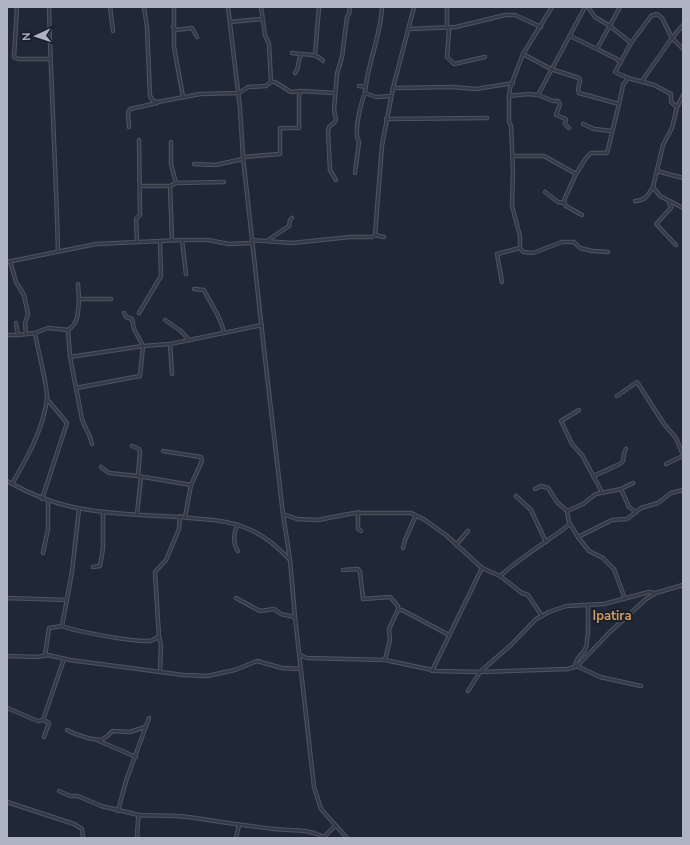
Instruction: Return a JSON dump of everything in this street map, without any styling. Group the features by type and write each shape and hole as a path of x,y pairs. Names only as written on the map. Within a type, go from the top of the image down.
{"street":[{"path":"17,7 14,57 18,59 50,59"},
{"path":"49,7 58,251"},
{"path":"110,7 113,31"},
{"path":"144,7 150,96 154,101 158,102"},
{"path":"174,7 174,47 183,97"},
{"path":"228,7 238,93 252,242 283,514 290,560 294,618 300,655 314,787 321,809 347,838"},
{"path":"129,127 128,112 130,109 200,94 238,93 248,87 266,86 271,82 272,76 268,60 269,44 260,7"},
{"path":"315,55 319,7"},
{"path":"336,180 330,170 328,132 329,127 335,122 336,119 334,110 336,92 347,17 350,7"},
{"path":"355,173 360,142 356,137 356,129 365,93 382,7"},
{"path":"375,235 386,119 403,47 410,29 414,7"},
{"path":"447,7 447,26 449,30 447,57 454,64 485,57"},
{"path":"552,7 524,54 515,73 513,84 510,88 509,122 511,126 512,206 520,236 520,248 523,252 533,253 562,242 574,242 580,248 592,252 608,252"},
{"path":"538,95 586,7 595,17 610,26 631,43"},
{"path":"597,49 620,7"},
{"path":"677,107 671,102 671,94 654,85 628,78 616,72 631,43 654,14 662,18 672,38 683,49"},
{"path":"410,29 424,30 447,26 456,27 510,15 516,15 541,27"},
{"path":"230,22 262,19"},
{"path":"642,81 683,25"},
{"path":"173,27 176,30 192,28 198,36"},
{"path":"570,36 617,59 620,63"},
{"path":"292,53 319,56 323,61"},
{"path":"524,54 551,69 579,78 579,93 619,104"},
{"path":"295,73 299,66 301,55"},
{"path":"564,203 576,174 586,158 591,153 607,153 623,85 628,78"},
{"path":"271,82 275,82 291,92 336,92"},
{"path":"394,88 452,87 476,89 513,84"},
{"path":"359,86 366,86"},
{"path":"194,164 216,165 243,158 280,154 280,128 299,128 299,96 301,91"},
{"path":"365,93 376,97 391,96"},
{"path":"509,96 528,94 538,95 558,101 560,104 556,115 566,119 565,124 569,128"},
{"path":"635,201 640,201 648,197 653,187 663,145 672,128 677,107 683,95"},
{"path":"386,119 487,118"},
{"path":"583,124 594,129 612,131"},
{"path":"137,241 136,219 140,215 141,186 139,140"},
{"path":"171,142 171,164 176,183"},
{"path":"512,156 544,156 576,174"},
{"path":"657,171 683,178"},
{"path":"141,186 170,186 176,183 224,182"},
{"path":"170,186 172,240"},
{"path":"653,187 660,196 683,208"},
{"path":"545,192 558,202 564,203 582,214"},
{"path":"668,201 671,208 656,224 676,245"},
{"path":"26,334 25,323 28,314 24,295 16,282 9,261 96,244 118,244 137,241 160,242 172,240 208,240 229,244 268,240 289,226 292,218"},
{"path":"268,240 276,243 292,243 350,237 372,237 375,235 384,237"},
{"path":"182,240 186,274"},
{"path":"139,313 161,276 160,242"},
{"path":"502,282 496,254 520,248"},
{"path":"7,335 35,333 48,328 68,330 73,327 77,320 79,299 78,284"},
{"path":"194,289 204,290 214,304 216,314 221,320 224,333"},
{"path":"79,299 112,299"},
{"path":"76,388 140,376 143,346 134,329 132,319 126,317 124,313"},
{"path":"165,320 181,331 190,340"},
{"path":"16,323 18,335"},
{"path":"70,357 143,346 170,344 262,325"},
{"path":"68,330 70,357 82,419 84,426 90,433 92,444"},
{"path":"12,484 27,458 38,432 47,398 35,333"},
{"path":"170,344 172,374"},
{"path":"617,396 638,382 664,424 676,438 683,456 666,464"},
{"path":"42,499 67,423 47,398"},
{"path":"579,410 561,421 572,444 582,455 602,492"},
{"path":"132,446 139,449 140,452 140,477 137,514"},
{"path":"593,476 607,469 620,465 623,462 626,449"},
{"path":"163,451 201,457 202,461 191,485 185,517"},
{"path":"102,467 109,473 191,485"},
{"path":"7,481 42,499 79,509 104,512 180,516 238,525 248,528 270,542 290,560"},
{"path":"567,511 583,504 596,494 620,489 633,483"},
{"path":"534,489 541,486 548,488 557,502 567,511 570,524 578,538 589,550 603,558 614,569 625,599"},
{"path":"620,489 629,507 636,512"},
{"path":"578,538 612,520 627,519 649,504 658,503 671,493 683,490"},
{"path":"516,496 531,510 546,542"},
{"path":"43,553 48,529 48,500"},
{"path":"62,626 67,600 79,509"},
{"path":"93,567 100,566 103,548 104,512"},
{"path":"283,514 297,519 318,520 358,512 412,513 432,525 482,568 500,576 522,593 528,595 542,616"},
{"path":"358,512 358,529 361,531"},
{"path":"403,548 416,515"},
{"path":"160,672 161,645 158,636 155,572 166,560 179,529 180,516"},
{"path":"500,576 517,560 546,542 570,524"},
{"path":"238,525 235,533 235,544 238,551"},
{"path":"456,545 468,531"},
{"path":"432,670 482,568"},
{"path":"343,570 358,569 360,572 363,599 390,597 393,599 398,610 389,629 390,640 385,660"},
{"path":"468,691 480,672 542,616 566,606 604,604 683,585"},
{"path":"300,655 307,658 385,660 432,670 480,672 561,670 576,666 615,626 654,593"},
{"path":"7,598 67,600"},
{"path":"236,598 260,611 274,609 281,614 294,618"},
{"path":"576,666 578,656 587,646 588,605"},
{"path":"398,610 402,610 449,635"},
{"path":"45,656 50,628 62,626 72,629 151,641 158,636"},
{"path":"7,656 45,656 160,672 207,676 235,670 257,661 282,668 301,669"},
{"path":"300,662 307,658"},
{"path":"44,720 64,659"},
{"path":"576,666 604,678 641,686"},
{"path":"7,708 38,721 44,720 49,723 44,737"},
{"path":"118,811 149,718"},
{"path":"98,740 104,739 113,731 130,732 146,727"},
{"path":"67,730 74,734 98,740 136,756"},
{"path":"59,791 70,796 78,796 118,811 140,815 181,817 273,829 300,829 315,832 323,837 335,826"},
{"path":"7,802 74,824 82,829 83,838"},
{"path":"137,838 138,820 140,815"},
{"path":"236,838 239,825"}],"district":[{"name":"Ipatira","path":"612,616"}]}
